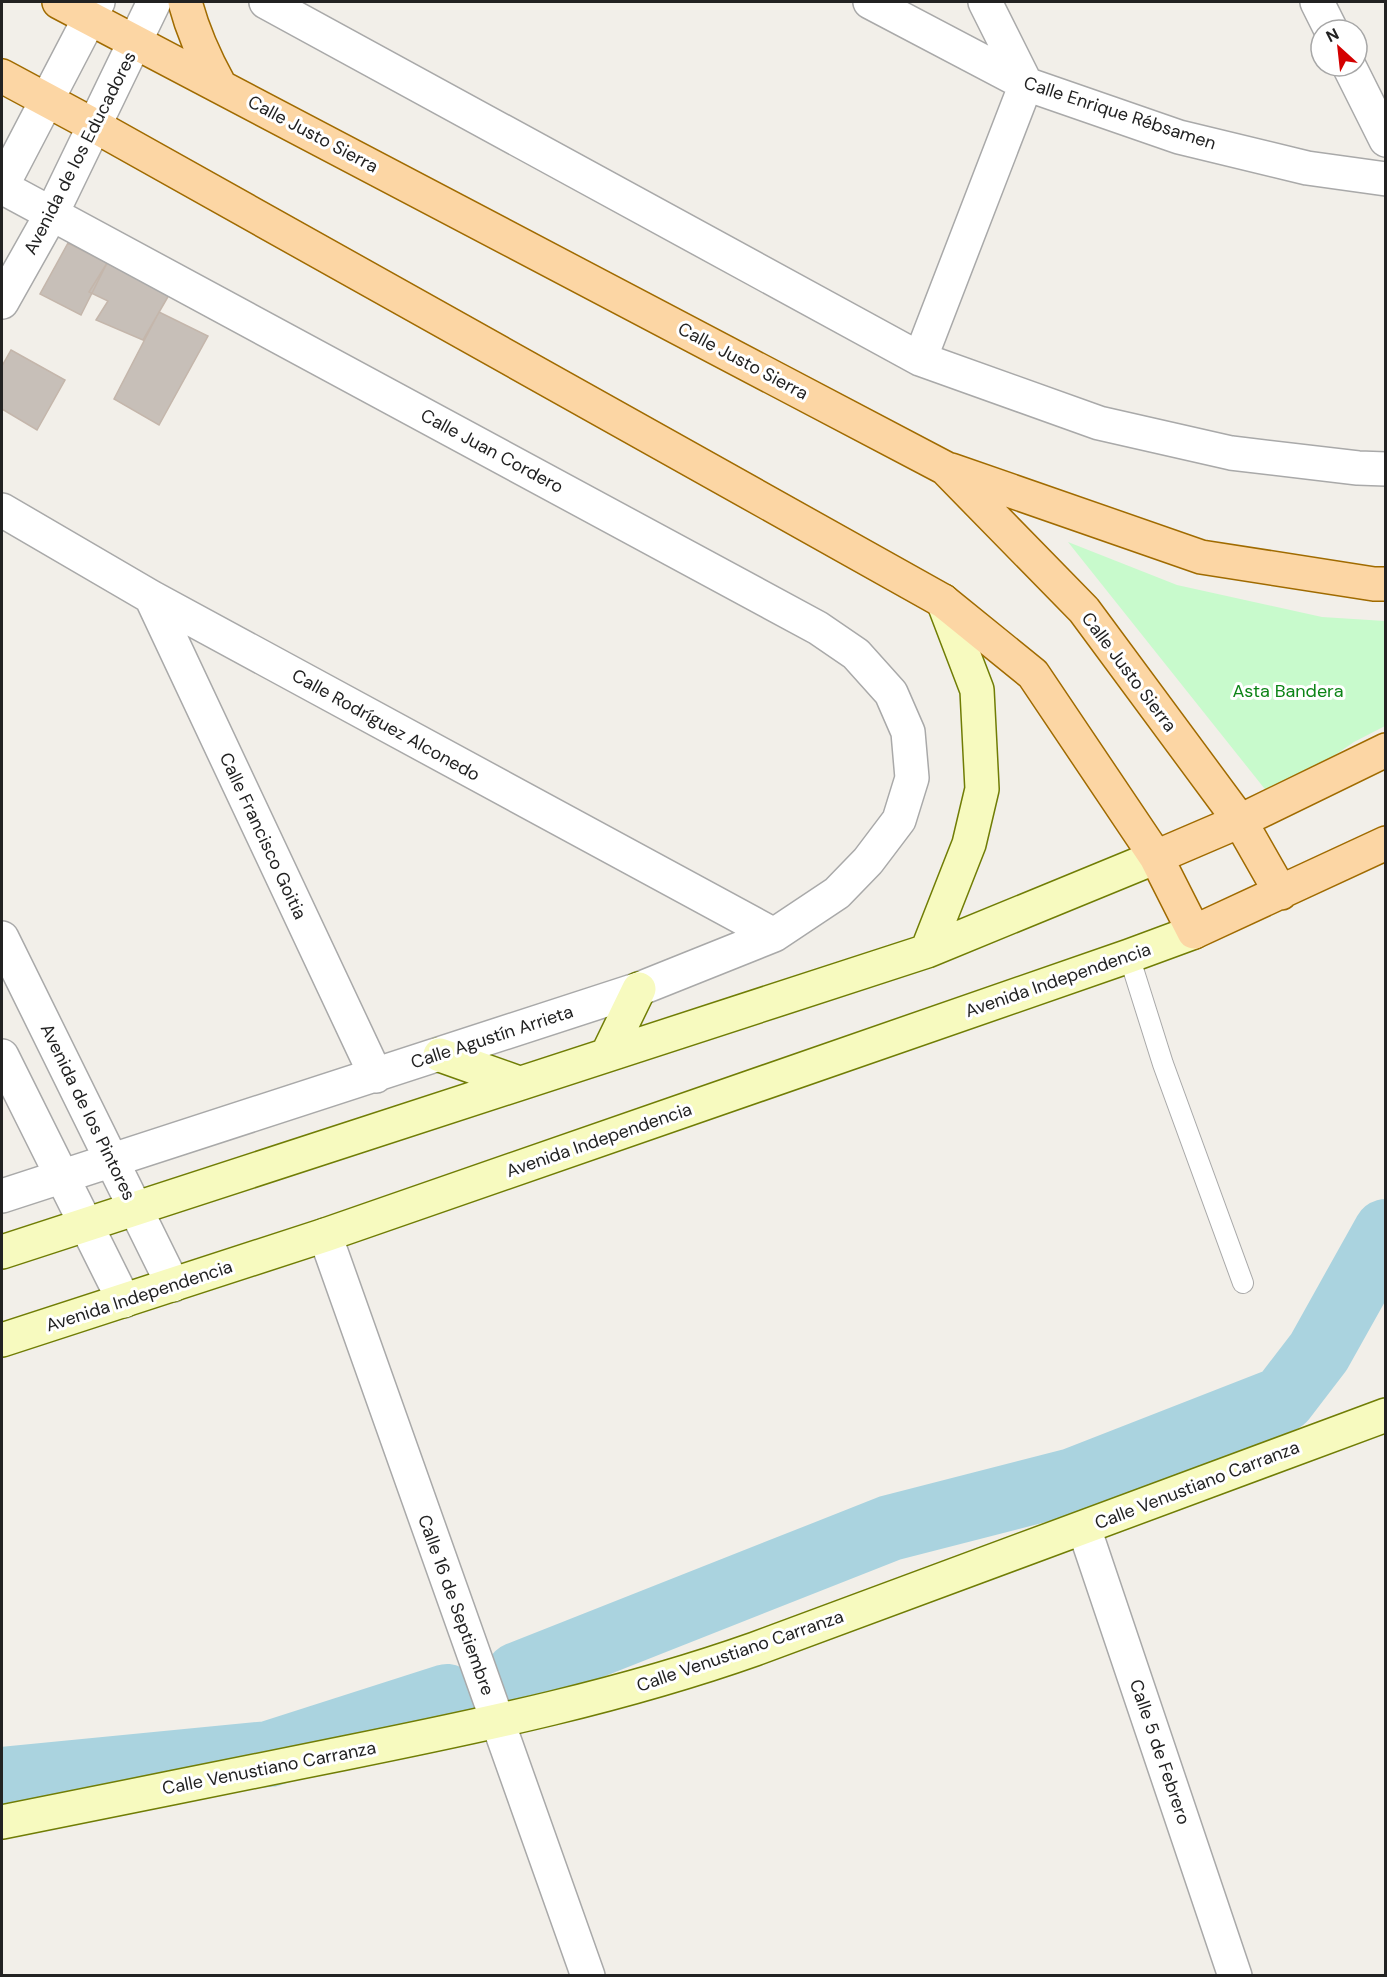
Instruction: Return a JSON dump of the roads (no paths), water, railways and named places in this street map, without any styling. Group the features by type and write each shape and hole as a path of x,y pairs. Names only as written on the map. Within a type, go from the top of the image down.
{"main road":[{"name":"Calle Justo Sierra","path":"59,2 94,10 136,42 945,468 1084,610 1240,821 1281,892"},
{"path":"185,2 202,54 219,84"},
{"path":"2,76 943,601 1033,674 1156,857 1194,932 1386,843"},
{"path":"945,468 1201,557 1386,584"},
{"path":"927,951 969,844 982,789 976,690 943,601"},
{"path":"2,1252 927,951 1240,821 1386,750"},
{"name":"Avenida Independencia","path":"2,1340 325,1235 1194,932"},
{"path":"608,1055 639,989"},
{"path":"440,1055 519,1083"},
{"name":"Calle Venustiano Carranza","path":"2,1822 498,1722 640,1686 701,1668 1386,1415"}],"street":[{"name":"Avenida de los Educadores","path":"2,302 52,213 154,2"},
{"path":"266,2 920,359 1099,423 1231,453 1358,468 1386,469"},
{"name":"Calle Enrique Rébsamen","path":"870,2 1026,84 1179,137 1307,168 1386,179"},
{"path":"920,359 1026,84 985,2"},
{"path":"1317,2 1325,18"},
{"path":"2,187 94,10"},
{"path":"1354,78 1386,140"},
{"name":"Calle Juan Cordero","path":"2,187 818,628 856,654 891,693 908,732 912,778"},
{"name":"Calle Rodríguez Alconedo","path":"2,510 151,597 774,934"},
{"name":"Calle Francisco Goitia","path":"151,597 376,1076"},
{"name":"Calle Agustín Arrieta","path":"2,1196 639,989 774,934 837,893 868,861 899,820 912,778"},
{"name":"Avenida de los Pintores","path":"2,938 174,1285"},
{"path":"2,1056 124,1301"},
{"name":"Calle 16 de Septiembre","path":"325,1235 588,1976"},
{"name":"Calle 5 de Febrero","path":"1084,1528 1235,1976"}],"lane":[{"path":"1129,956 1163,1064 1243,1283"}],"waterway":[{"path":"518,1675 890,1528 1073,1481 1283,1399 1319,1352 1386,1232"},
{"path":"2,1780 269,1754 447,1697"}],"park label":[{"name":"Asta Bandera","path":"1288,691"}]}
